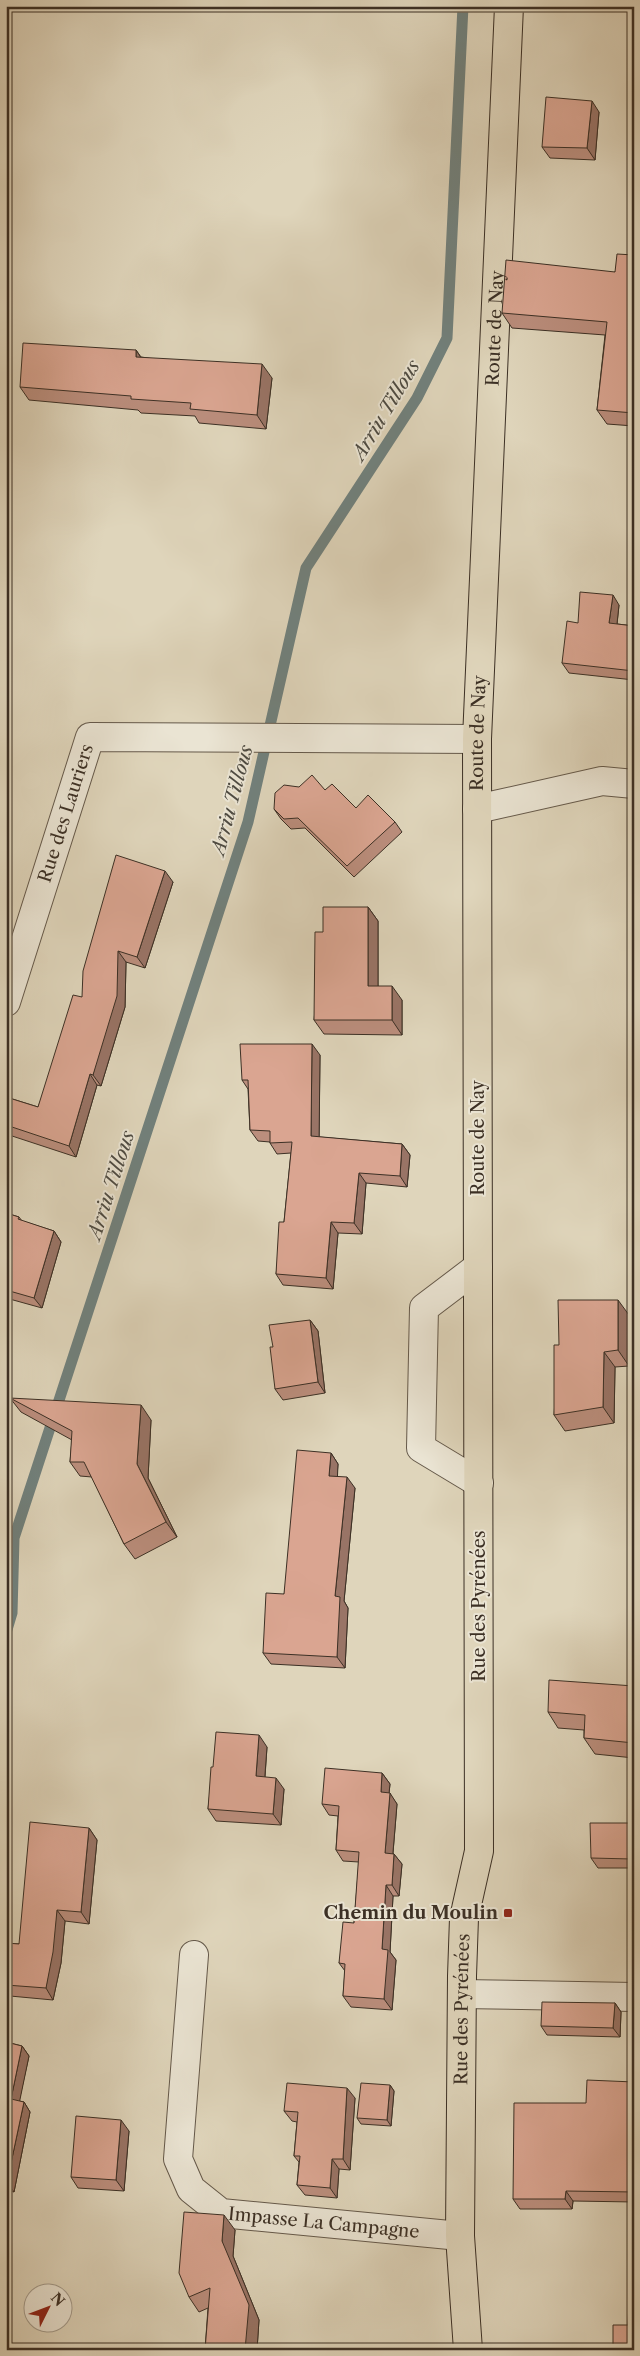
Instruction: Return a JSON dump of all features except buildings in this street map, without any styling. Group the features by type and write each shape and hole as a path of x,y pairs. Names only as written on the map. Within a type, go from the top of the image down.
{"main road":[{"name":"Route de Nay","path":"479,1472 477,739 509,6"},
{"name":"Rue des Pyrénées","path":"468,2350 460,2236 462,1994 464,1918 479,1851 479,1472"}],"street":[{"name":"Rue des Lauriers","path":"6,1002 90,737 477,739"},
{"path":"477,809 602,781 634,784"},
{"path":"478,1267 424,1308 422,1448 479,1472"},
{"name":"Impasse La Campagne","path":"194,1956 178,2159 191,2189 222,2213 460,2236"},
{"path":"462,1994 634,1997"}],"waterway":[{"name":"Arriu Tillous","path":"6,1633 12,1613 14,1538 248,822 306,568 417,398 447,338 463,6"}],"place":[{"name":"Chemin du Moulin","path":"508,1913"}]}
